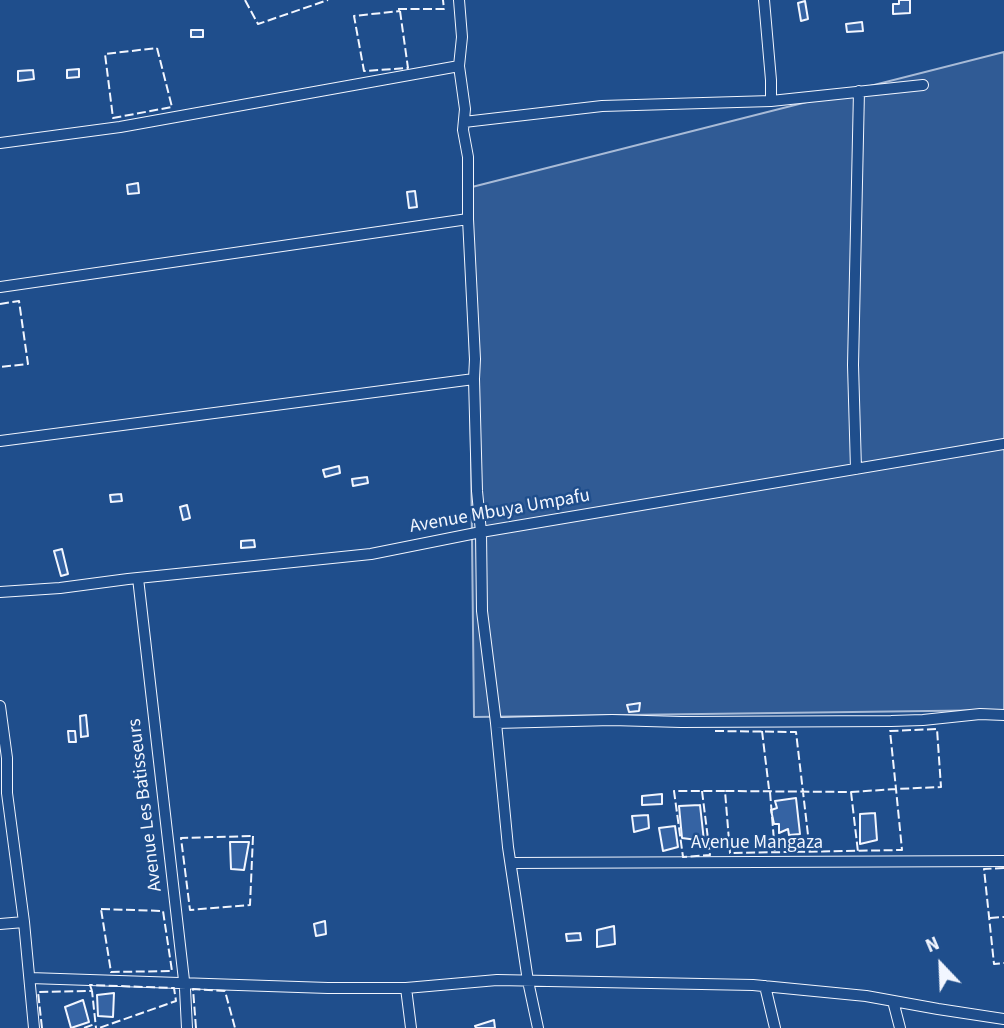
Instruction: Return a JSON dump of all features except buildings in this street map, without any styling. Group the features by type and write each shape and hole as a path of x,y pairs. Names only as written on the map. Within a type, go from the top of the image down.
{"street":[{"path":"459,0 461,37 458,66 466,109 463,130 468,157 482,611 511,863 528,981 538,1028"},
{"path":"764,0 771,101"},
{"path":"0,143 120,127 458,66"},
{"path":"464,122 602,106 771,101 923,85"},
{"path":"856,469 853,365 859,92"},
{"path":"0,287 468,219"},
{"path":"0,442 474,379"},
{"name":"Avenue Mbuya Umpafu","path":"0,592 371,554 481,532 1004,444"},
{"name":"Avenue Les Batisseurs","path":"138,578 187,1028"},
{"path":"0,706 7,758 7,793 24,922 34,1028"},
{"path":"496,723 599,720 891,721 980,714 1004,715"},
{"name":"Avenue Mangaza","path":"511,863 1004,861"},
{"path":"0,924 24,922"},
{"path":"30,978 406,988 497,980 765,986 866,996 1004,1019"},
{"path":"765,986 775,1028"},
{"path":"406,988 411,1028"},
{"path":"893,1001 900,1028"}],"shaded area":[{"path":"1004,52 1004,710 474,717 468,188"}],"fence":[{"path":"245,0 258,24 328,0"},
{"path":"398,9 444,9 443,0"},
{"path":"400,11 408,68 364,71 354,16 400,11"},
{"path":"157,48 172,107 113,118 105,54 157,48"},
{"path":"0,304 19,301 28,364 0,367"},
{"path":"702,791 710,855 683,857 674,791 725,791 730,853 902,850 896,789 890,731 937,729 941,787 896,789 851,792 725,791"},
{"path":"715,731 796,732 810,852"},
{"path":"762,731 769,789"},
{"path":"770,792 775,853"},
{"path":"851,792 858,852"},
{"path":"253,836 250,905 190,910 181,838 253,836"},
{"path":"1004,868 984,869 994,964 1004,963"},
{"path":"101,909 163,911 172,971 111,972 101,909"},
{"path":"990,918 1004,917"},
{"path":"92,991 90,985 174,988 176,1001 99,1028"},
{"path":"196,1028 193,989 225,991 235,1028"},
{"path":"42,1028 38,992 92,991 96,1028"},
{"path":"84,1028 95,1024"}]}
